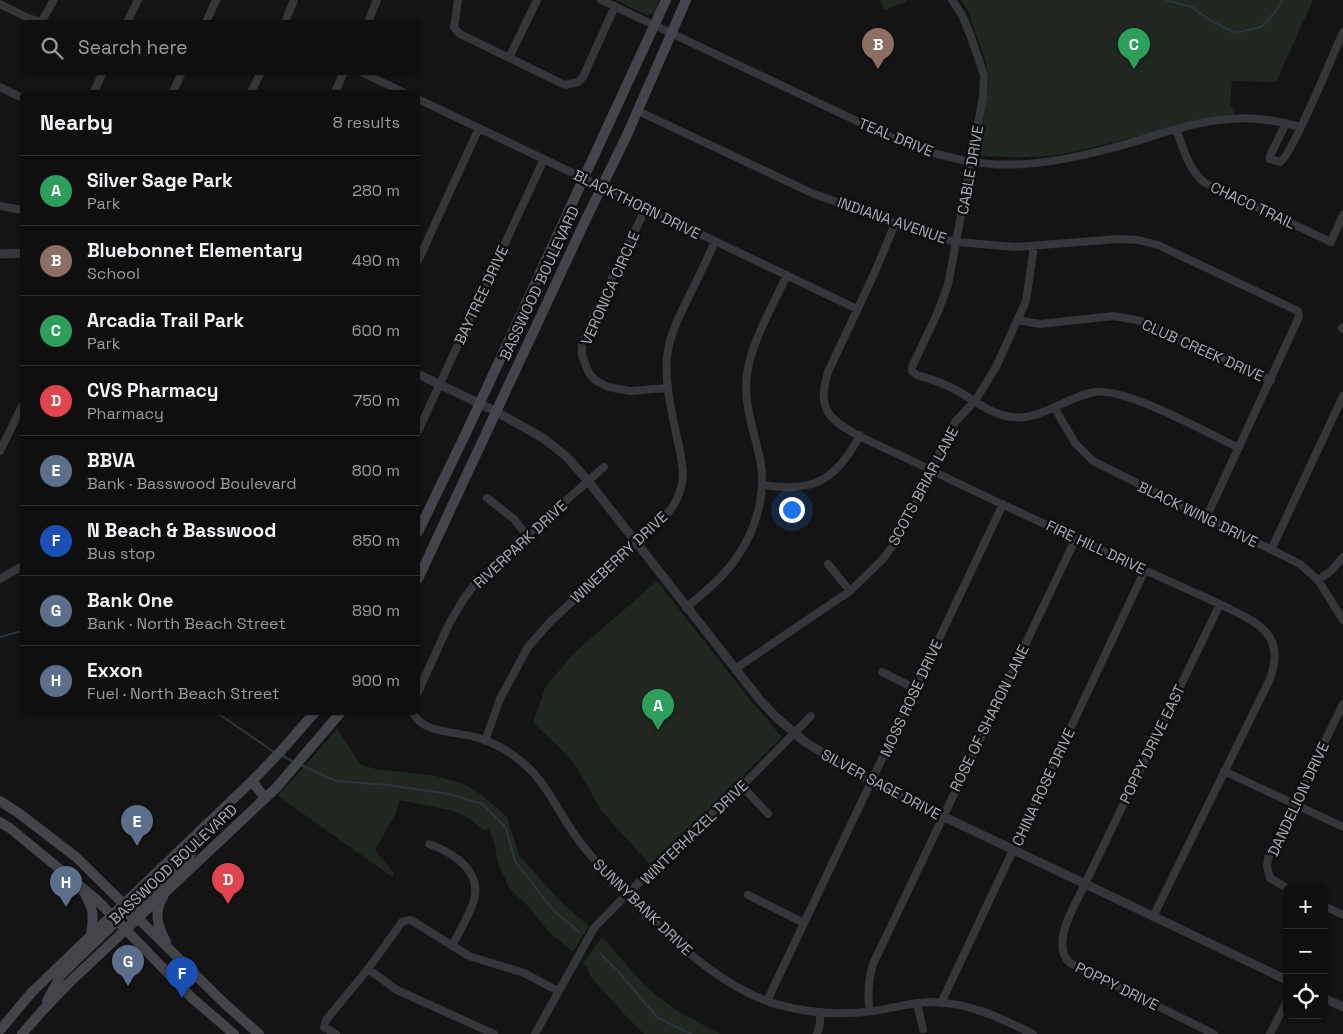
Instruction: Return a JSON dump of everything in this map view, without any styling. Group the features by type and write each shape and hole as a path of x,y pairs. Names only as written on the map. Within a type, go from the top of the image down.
{"main road":[{"name":"BASSWOOD BOULEVARD","path":"420,528 666,0"},
{"name":"BASSWOOD BOULEVARD","path":"420,575 495,411 638,111 686,0"},
{"name":"BASSWOOD BOULEVARD","path":"0,1030 32,992 91,935 115,918 124,903 252,781 312,715"},
{"name":"BASSWOOD BOULEVARD","path":"22,1034 40,1013 126,929 135,915 167,890 265,798 304,757 339,715"},
{"path":"252,781 265,798"},
{"path":"0,801 76,857 169,950 257,1033"},
{"path":"0,822 77,882 126,929 192,998 234,1034"},
{"path":"135,915 188,859 206,825"},
{"path":"33,847 45,833"},
{"path":"77,882 92,905 91,935"},
{"path":"167,890 159,904 157,918 169,950"},
{"path":"40,1013 61,974 115,918"}],"street":[{"path":"42,20 54,0"},
{"path":"128,20 138,0"},
{"path":"207,20 216,0"},
{"path":"286,20 294,0"},
{"path":"369,20 377,0"},
{"path":"458,0 454,28 460,34 565,85 574,84 583,76 615,6"},
{"path":"509,58 538,0"},
{"name":"TEAL DRIVE","path":"601,0 899,141 944,156 990,164 1026,164 1108,149 1176,129 1229,118 1286,123 1301,127"},
{"name":"CABLE DRIVE","path":"952,0 962,15 984,75 983,97 948,284 912,371 917,375 964,394 975,401"},
{"path":"0,4 34,20"},
{"path":"1286,123 1270,159 1283,161 1301,127 1343,32"},
{"path":"95,90 102,75"},
{"path":"174,90 181,75"},
{"path":"252,90 260,75"},
{"path":"336,90 343,75"},
{"path":"367,75 399,90"},
{"path":"0,87 20,97"},
{"name":"BLACKTHORN DRIVE","path":"420,100 857,308"},
{"name":"INDIANA AVENUE","path":"638,111 814,194 931,236 957,242 1016,247 1118,239 1139,240 1158,244 1298,311 1299,317 1271,380"},
{"path":"420,257 480,128"},
{"name":"CHACO TRAIL","path":"1176,129 1190,165 1205,183 1331,242 1343,215"},
{"name":"BAYTREE DRIVE","path":"420,426 544,159"},
{"path":"0,206 20,210"},
{"name":"VERONICA CIRCLE","path":"646,208 593,317 582,344 582,356 588,373 595,380 608,387 630,391 668,388"},
{"name":"FIRE HILL DRIVE","path":"895,224 828,372 823,398 830,415 835,421 931,470 1256,622 1264,629 1275,652 1276,660 1270,679 1153,916"},
{"name":"WINEBERRY DRIVE","path":"485,741 500,699 528,647 551,621 658,524 670,509 680,491 684,467 668,388 667,355 676,324 715,241"},
{"name":"SCOTS BRIAR LANE","path":"735,669 850,591 873,570 894,544 922,492 955,422 975,401 996,367 1028,296 1034,246"},
{"path":"0,254 20,252"},
{"path":"686,608 717,580 737,557 747,542 757,515 761,501 762,485 760,462 746,401 747,372 760,333 787,275"},
{"name":"CLUB CREEK DRIVE","path":"1017,320 1040,324 1114,316 1141,321 1271,380"},
{"name":"SILVER SAGE DRIVE","path":"420,375 495,411 543,438 567,457 588,481 760,700 795,734 819,752 871,782 1283,978"},
{"path":"1206,518 1271,380"},
{"path":"975,401 990,411 1012,417 1031,416 1083,394 1096,392 1117,394 1141,402 1239,448"},
{"path":"1271,550 1343,396"},
{"name":"BLACK WING DRIVE","path":"1054,407 1076,443 1093,461 1300,564 1318,580 1343,620"},
{"path":"0,451 20,410"},
{"path":"762,485 783,488 817,483 828,477 844,462 860,435"},
{"name":"RIVERPARK DRIVE","path":"421,678 449,624 475,584 493,565 604,467"},
{"path":"487,498 508,514 527,536"},
{"name":"MOSS ROSE DRIVE","path":"767,1001 1003,504"},
{"name":"ROSE OF SHARON LANE","path":"870,1011 868,997 869,977 873,964 1076,538"},
{"path":"1318,580 1331,571 1343,557"},
{"path":"828,564 850,591"},
{"path":"0,579 20,567"},
{"name":"CHINA ROSE DRIVE","path":"941,1003 1145,570"},
{"name":"POPPY DRIVE EAST","path":"1085,884 1220,604"},
{"path":"882,672 916,689"},
{"name":"DANDELION DRIVE","path":"1283,886 1270,878 1267,867 1268,858 1343,704"},
{"name":"SUNNYBANK DRIVE","path":"415,715 419,721 432,729 479,738 523,762 532,771 584,848 644,912 699,960 742,989 767,1001 800,1010 820,1012 870,1011 917,1004 941,1003 979,1009 1020,1031 1033,1034"},
{"name":"WINTERHAZEL DRIVE","path":"535,1034 594,928 627,894 742,786 811,716"},
{"path":"1224,771 1343,827"},
{"path":"742,786 768,814"},
{"path":"429,844 441,848 461,860 468,868 475,886 473,904 452,946"},
{"name":"POPPY DRIVE","path":"1085,884 1063,931 1063,953 1066,959 1091,974 1214,1034"},
{"path":"748,895 804,923"},
{"path":"1328,908 1343,915"},
{"path":"336,1034 324,1027 326,1020 405,920 411,920 476,959 524,973 558,991"},
{"path":"368,969 397,990 494,1034"},
{"path":"1328,1000 1343,1007"},
{"path":"917,1004 923,1029"},
{"path":"1270,1034 1283,1009"},
{"path":"817,1034 820,1024 820,1012"}],"shaded area":[{"path":"616,0 659,0 655,12 647,15"},
{"path":"880,0 907,0 907,2 884,10"},
{"path":"961,0 1313,0 1276,82 1232,81 1230,106 1236,110 1234,115 1191,123 1062,154 1022,157 981,156 978,152 989,80 985,59 967,9"},
{"path":"657,581 751,701 782,737 651,866 601,810 576,766 533,723 545,688 572,655"},
{"path":"337,729 361,765 376,769 436,776 464,784 482,795 507,817 519,855 560,901 589,926 573,952 550,933 527,905 509,888 498,863 494,842 488,828 485,831 467,817 450,810 399,800 396,813 375,850 394,873 392,877 278,796"},
{"path":"602,937 646,987 676,1010 720,1034 644,1034 590,976 588,968 583,963"}],"waterway":[{"path":"1166,0 1192,7 1211,21 1235,33 1261,27 1276,11 1282,0"},
{"path":"0,637 20,632"},
{"path":"220,715 274,752"},
{"path":"281,755 294,762"},
{"path":"301,765 336,781 388,785 449,794 482,804 506,828 515,861 554,911 579,932"},
{"path":"600,953 657,1017 691,1034"}],"place":[{"name":"Bluebonnet Elementary","path":"878,69"},
{"name":"Arcadia Trail Park","path":"1134,69"},
{"name":"Silver Sage Park","path":"658,730"},
{"name":"BBVA","path":"137,846"},
{"name":"CVS Pharmacy","path":"228,904"},
{"name":"Exxon","path":"66,907"},
{"name":"Bank One","path":"128,986"},
{"name":"N Beach & Basswood","path":"182,998"}]}
